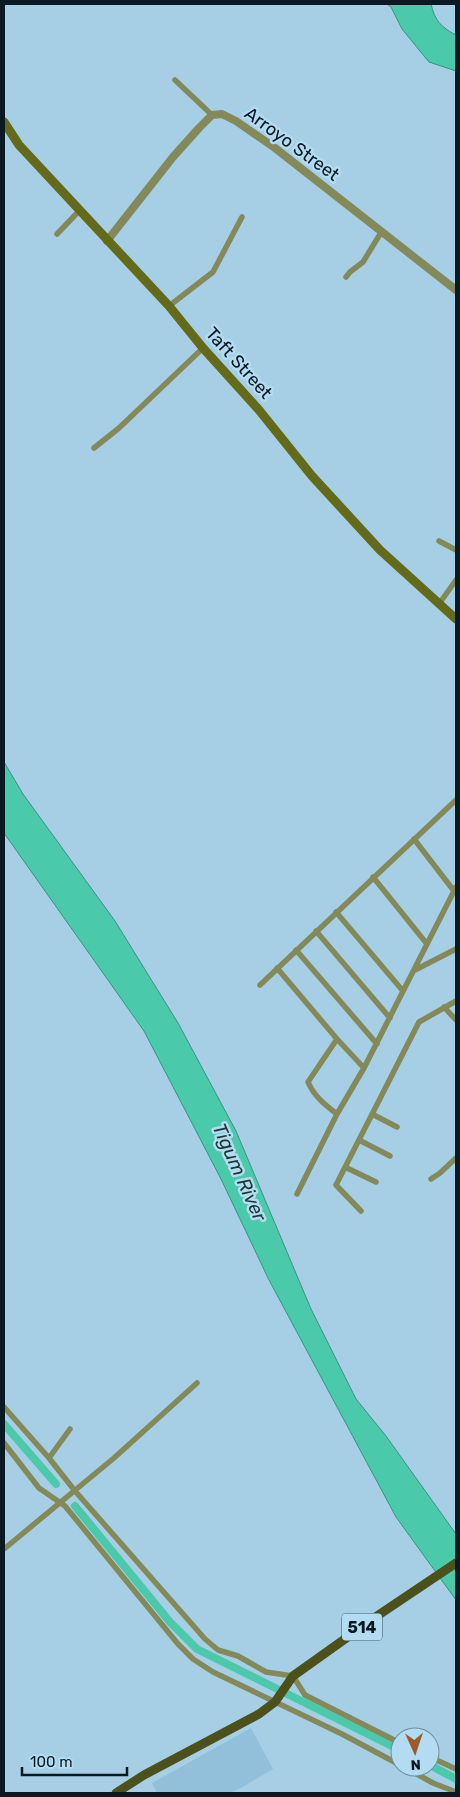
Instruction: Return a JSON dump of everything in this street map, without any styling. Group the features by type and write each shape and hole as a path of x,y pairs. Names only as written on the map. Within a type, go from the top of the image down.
{"main road":[{"name":"Taft Street","path":"4,122 19,145 169,306 203,348 259,410 312,476 380,550 456,619"},
{"name":"514","path":"116,1793 144,1775 259,1714 276,1701 291,1677 456,1563"}],"street":[{"path":"107,240 173,157 212,115 175,80"},
{"name":"Arroyo Street","path":"212,115 222,114 265,140 456,290"},
{"path":"57,234 80,210"},
{"path":"169,306 213,272 242,217"},
{"path":"346,277 364,262 382,232"},
{"path":"94,448 119,428 203,348"},
{"path":"439,541 456,550"},
{"path":"439,604 456,580"},
{"path":"260,985 456,800"},
{"path":"297,1194 337,1114 377,1044 455,889 414,839"},
{"path":"373,877 427,944"},
{"path":"336,912 403,991"},
{"path":"316,931 390,1018"},
{"path":"415,970 456,949"},
{"path":"296,950 377,1044"},
{"path":"277,968 364,1068"},
{"path":"361,1210 336,1185 419,1022 456,1001"},
{"path":"444,1007 456,1020"},
{"path":"337,1039 308,1082 311,1089 324,1105 337,1114"},
{"path":"372,1114 397,1127"},
{"path":"359,1140 390,1156"},
{"path":"431,1179 456,1158"},
{"path":"345,1167 376,1182"},
{"path":"4,1549 75,1492 197,1383"},
{"path":"4,1407 49,1458 75,1492 205,1639 218,1650 238,1656 266,1672 291,1677 305,1695 390,1737"},
{"path":"49,1458 70,1429"},
{"path":"4,1443 39,1488 65,1506 178,1644 194,1658 213,1672 276,1701 390,1760"},
{"path":"440,1762 456,1769"},
{"path":"422,1777 456,1792"}],"shaded area":[{"path":"251,1728 273,1769 229,1793 157,1793 152,1783"}],"water":[{"path":"387,4 431,4 434,15 439,23 456,35 456,71 429,62 402,29 391,7"},
{"name":"Tigum River","path":"4,762 23,794 115,921 178,1023 236,1131 311,1309 356,1399 386,1436 456,1534 456,1600 396,1517 269,1280 221,1179 144,1031 4,833"}],"waterway":[{"path":"4,1424 56,1484"},
{"path":"75,1506 170,1622 197,1649 390,1745"},
{"path":"440,1770 456,1779"}]}
